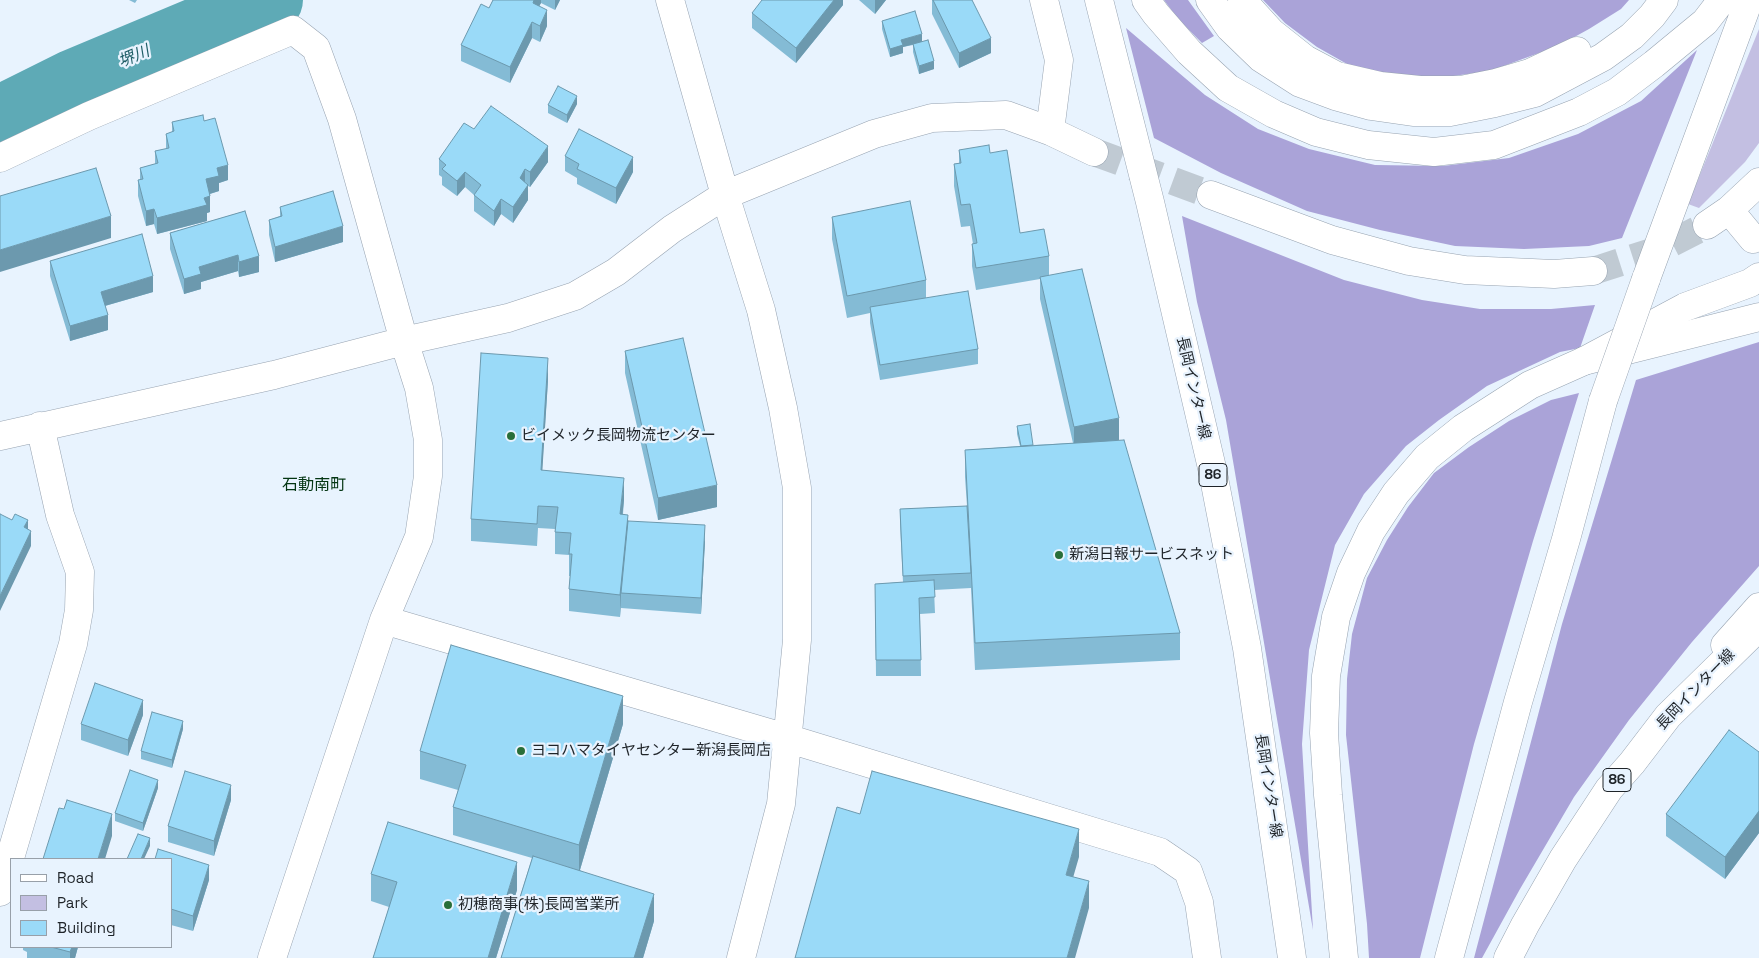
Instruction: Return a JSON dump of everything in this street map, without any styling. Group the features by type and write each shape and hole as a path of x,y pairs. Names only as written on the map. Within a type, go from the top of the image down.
{"main road":[{"path":"670,0 725,195 761,310 783,408 797,488 797,640 781,804 741,958"},
{"path":"1044,0 1059,60 1050,131"},
{"name":"長岡インター線","path":"1099,0 1150,202 1212,468 1247,648 1292,958"},
{"path":"1146,0 1189,52 1228,88 1274,114 1316,132 1368,145 1434,152 1494,145 1595,104 1617,92 1654,64 1705,22 1722,0"},
{"path":"1210,0 1230,28 1261,58 1300,83 1335,96 1372,106 1414,112 1450,112 1535,93 1603,57 1632,36 1652,16 1664,0"},
{"path":"1242,0 1271,32 1305,59 1337,76 1380,86 1420,90 1461,90 1496,83 1530,73 1566,57 1603,36 1655,0"},
{"path":"1449,958 1518,702 1566,539 1603,400 1749,0"},
{"path":"0,158 89,116 293,30 316,48 342,119 419,388 428,440 428,476 419,537 384,620 272,958"},
{"path":"0,436 274,375 404,341 508,318 575,296 616,272 672,229 725,195 874,134 932,118 1006,115 1050,131 1094,152"},
{"path":"1707,225 1729,210 1759,182"},
{"path":"1212,195 1332,240 1409,262 1465,270 1554,274 1593,271"},
{"path":"1729,210 1753,239"},
{"path":"1344,958 1328,795 1324,733 1326,676 1336,617 1351,573 1371,530 1396,493 1427,457 1463,428 1530,385 1584,361 1685,307 1750,283 1759,277"},
{"path":"1584,361 1759,317"},
{"path":"10,858 74,644 79,610 80,572 60,515 40,426"},
{"path":"1668,716 1736,632 1759,607"},
{"path":"384,620 786,738 1160,852 1188,871 1199,902 1207,958"},
{"name":"長岡インター線","path":"1508,958 1563,859 1604,797 1668,716 1759,627"},
{"path":"0,892 10,858"}],"green space":[{"path":"1759,29 1759,143 1745,162 1699,208 1688,204"}],"shaded area":[{"path":"1164,0 1188,0 1214,36 1202,43 1178,19"},
{"path":"1263,0 1629,0 1621,9 1558,46 1490,71 1453,76 1415,77 1380,74 1347,64 1317,47 1285,23"},
{"path":"1126,28 1205,95 1258,129 1309,149 1375,165 1443,166 1509,158 1578,134 1641,101 1697,50 1622,238 1589,246 1524,249 1455,246 1380,230 1307,211 1221,173 1154,138"},
{"path":"1182,216 1344,280 1422,300 1480,309 1551,309 1595,305 1580,348 1560,352 1487,386 1406,446 1364,494 1335,545 1309,650 1302,744 1313,930 1226,420 1197,302"},
{"path":"1759,342 1759,566 1692,642 1629,720 1574,797 1482,958 1474,958 1562,624 1636,380"},
{"path":"1579,393 1533,541 1474,744 1420,958 1369,958 1346,735 1347,679 1352,634 1367,578 1387,540 1408,507 1434,473 1509,421 1551,400"}],"building":[{"path":"493,0 534,0 533,3 547,10 540,26 532,22 510,67 461,45 481,4 489,8"},
{"path":"762,0 834,0 796,48 752,13"},
{"path":"933,0 972,0 991,38 959,53"},
{"path":"915,11 922,34 901,40 903,45 890,49 882,21"},
{"path":"928,40 934,61 919,66 913,44"},
{"path":"558,86 577,96 567,115 548,105"},
{"path":"491,106 548,146 530,172 525,169 520,178 528,185 513,207 501,199 494,211 474,195 481,185 465,172 457,181 442,169 446,165 439,159 464,123 474,129"},
{"path":"203,115 204,121 215,118 228,165 217,168 219,176 206,179 210,196 204,198 207,205 157,218 154,209 146,211 138,180 143,179 140,168 158,163 155,151 169,148 166,134 174,131 172,122"},
{"path":"579,129 633,157 616,188 577,169 579,164 565,156"},
{"path":"989,145 990,153 1007,150 1020,233 1044,229 1049,256 976,268 972,244 977,243 970,204 961,205 954,164 961,163 959,150"},
{"path":"96,168 111,216 0,250 0,196"},
{"path":"333,191 343,226 275,247 269,220 282,216 280,207"},
{"path":"910,201 926,280 847,296 832,217"},
{"path":"245,211 259,256 239,262 238,255 199,267 201,274 184,279 170,233"},
{"path":"142,234 153,276 101,292 108,315 70,326 50,261"},
{"path":"1082,269 1119,418 1074,427 1040,277"},
{"path":"968,291 978,349 880,365 870,307"},
{"path":"683,338 717,485 658,498 625,351"},
{"path":"481,353 548,358 541,470 624,478 620,514 628,515 620,595 569,589 572,554 569,554 571,533 555,532 558,507 538,506 537,524 471,519"},
{"path":"1030,424 1033,445 1021,446 1017,426"},
{"name":"新潟日報サービスネット","path":"1124,440 1180,633 975,643 965,450"},
{"path":"967,506 971,573 903,576 900,509"},
{"path":"0,514 12,520 15,514 28,520 24,527 31,531 0,596"},
{"path":"628,521 705,525 701,598 621,593"},
{"path":"934,580 935,597 919,598 921,660 876,660 875,584"},
{"name":"ヨコハマタイヤセンター新潟長岡店","path":"451,645 623,696 579,845 453,807 466,765 420,751"},
{"path":"95,683 143,700 128,740 81,724"},
{"path":"152,712 183,721 172,760 141,751"},
{"path":"1729,730 1759,752 1759,811 1725,857 1666,814"},
{"path":"130,770 158,780 143,823 115,813"},
{"path":"185,771 231,785 214,841 168,826"},
{"path":"872,771 1079,829 1066,875 1089,881 1067,958 795,958 837,807 860,814"},
{"path":"67,800 112,814 98,858 43,858 59,808 64,809"},
{"name":"初穂商事(株)長岡営業所","path":"388,822 517,862 488,958 373,958 397,882 371,874"},
{"path":"138,834 150,838 141,858 127,858"},
{"path":"158,849 209,865 193,916 172,909 172,858 155,858"},
{"path":"533,856 654,894 634,958 501,958"},
{"path":"55,948 72,948 70,952"}],"waterway":[{"name":"堺川","path":"0,119 72,83 270,0"}],"tunnel":[{"path":"1094,152 1211,195"},
{"path":"1593,271 1658,250 1707,225"}],"place":[{"name":"ビイメック長岡物流センター","path":"511,436"},
{"name":"新潟日報サービスネット","path":"1059,555"},
{"name":"ヨコハマタイヤセンター新潟長岡店","path":"521,751"},
{"name":"初穂商事(株)長岡営業所","path":"448,905"}],"district":[{"name":"石動南町","path":"314,486"}]}
